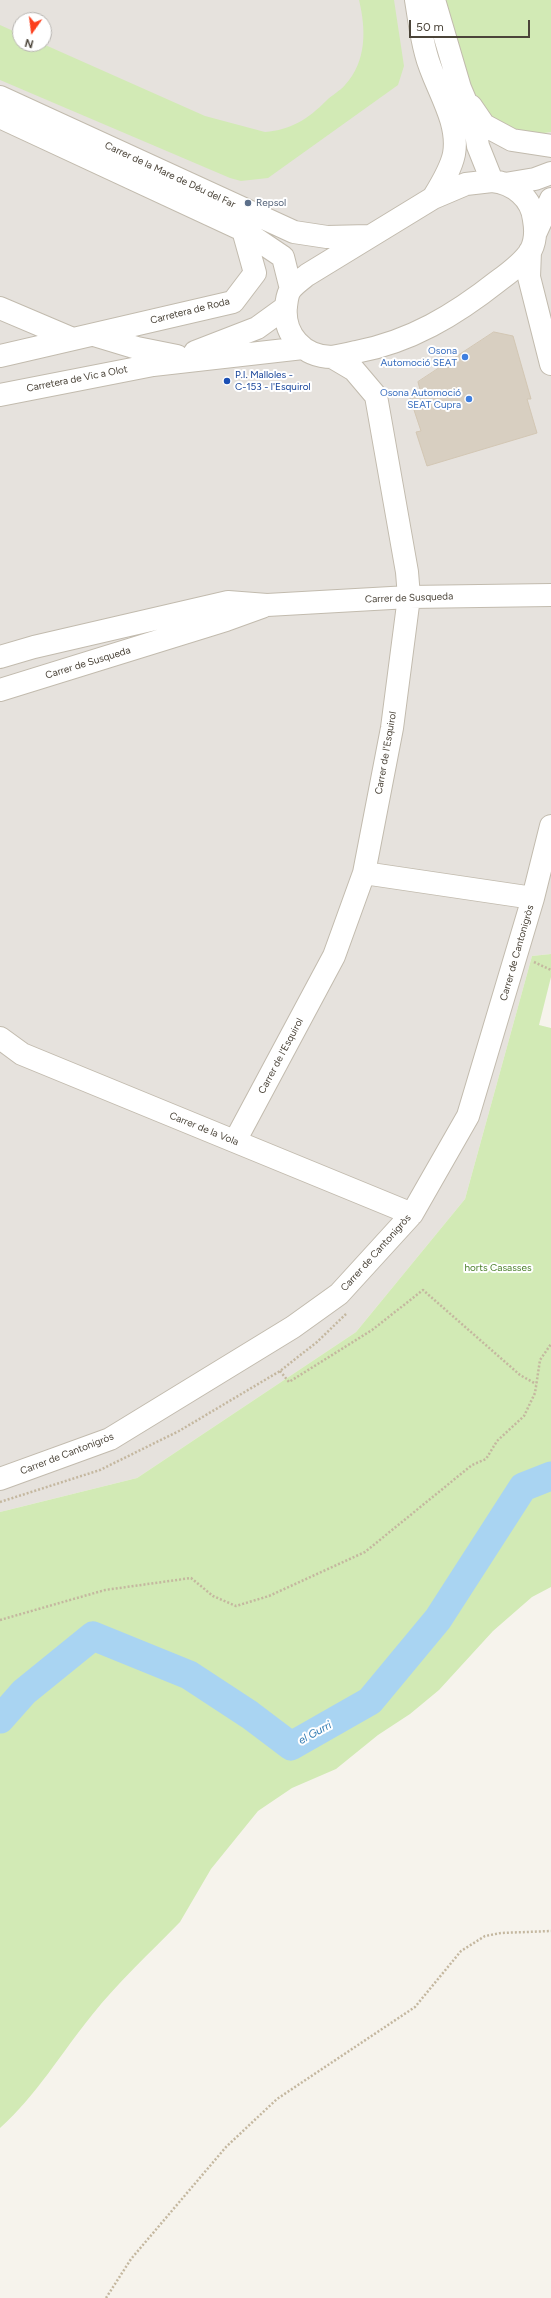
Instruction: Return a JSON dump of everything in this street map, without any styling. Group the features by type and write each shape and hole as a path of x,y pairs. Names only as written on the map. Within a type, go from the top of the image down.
{"street":[{"path":"416,0 426,55 449,116 454,135 454,154 444,178 433,198"},
{"path":"434,0 460,88 474,121 478,146 498,182 522,193 533,210 533,242 529,277 551,364"},
{"path":"460,88 484,124 512,140 551,146"},
{"name":"Carrer de la Mare de Déu del Far","path":"0,97 294,232 327,237 369,236"},
{"name":"Carrer de la Mare de Déu del Far","path":"0,117 243,230 283,257 289,298 285,315 289,332 303,348"},
{"path":"498,182 535,179 551,173"},
{"name":"Carretera de Vic a Olot","path":"153,365 206,349 256,328 289,298 307,275 433,198 466,184 498,182"},
{"path":"303,348 319,355 332,357 380,348 431,328 468,305 511,271 533,242 551,199"},
{"name":"Carretera de Roda","path":"0,356 233,302 255,273 243,230"},
{"path":"0,308 83,337"},
{"name":"Carretera de Roda","path":"83,337 180,357"},
{"name":"Carretera de Vic a Olot","path":"0,395 153,365 303,348"},
{"name":"Carrer de l'Esquirol","path":"235,1142 334,956 364,873 392,728 409,597 407,572 376,396 354,370 332,357"},
{"name":"Carrer de Susqueda","path":"0,657 34,647 228,602 267,605 409,597 551,595"},
{"name":"Carrer de Susqueda","path":"0,690 226,620 267,605"},
{"name":"Carrer de Cantonigròs","path":"0,1479 110,1439 293,1326 339,1294 412,1214 468,1116 533,898 551,826"},
{"path":"364,873 533,898"},
{"name":"Carrer de la Vola","path":"0,1038 22,1054 412,1214"}],"path":[{"path":"542,965 551,970"},
{"path":"280,1371 289,1382 372,1330 423,1290 520,1375 536,1384"},
{"path":"0,1502 100,1470 179,1432 280,1371 317,1342 349,1311 339,1294"},
{"path":"0,1620 105,1590 191,1578 213,1596 236,1606 269,1596 365,1552 472,1465 486,1459 497,1441 524,1416 535,1393 540,1360 551,1344"},
{"path":"106,2298 131,2259 226,2147 278,2099 416,2008 461,1951 485,1936 551,1931"}],"shaded area":[{"path":"0,0 445,0 519,137 551,132 551,954 532,956 465,1199 356,1332 137,1478 0,1512"}],"green space":[{"path":"359,0 394,0 404,66 398,85 268,178 241,181 230,178 0,80 0,25 12,30 12,52 52,52 52,48 205,116 265,132 274,131 291,126 306,118 343,87 352,76 361,55 363,44 363,22"},
{"path":"445,0 551,0 551,132 519,137 490,124 467,86"},
{"name":"horts Casasses","path":"551,954 551,977 539,1025 551,1028 551,1587 532,1597 493,1631 439,1690 410,1714 378,1735 336,1769 292,1788 258,1811 211,1869 180,1922 123,1979 102,2003 26,2102 0,2128 0,1512 137,1478 356,1332 465,1199 532,956"}],"building":[{"name":"Osona Automoció SEAT Cupra","path":"494,332 513,336 531,399 527,399 537,433 427,466 416,432 421,431 410,398 421,393 418,382"}],"waterway":[{"name":"el Gurri","path":"0,1719 24,1692 93,1636 189,1675 250,1715 291,1746 370,1701 438,1619 523,1487 551,1476"}],"place":[{"name":"Repsol","path":"248,203"},
{"name":"Osona Automoció SEAT","path":"465,357"},
{"name":"P.I. Malloles - C-153 - l'Esquirol","path":"227,381"},
{"name":"Osona Automoció SEAT Cupra","path":"469,399"}]}
